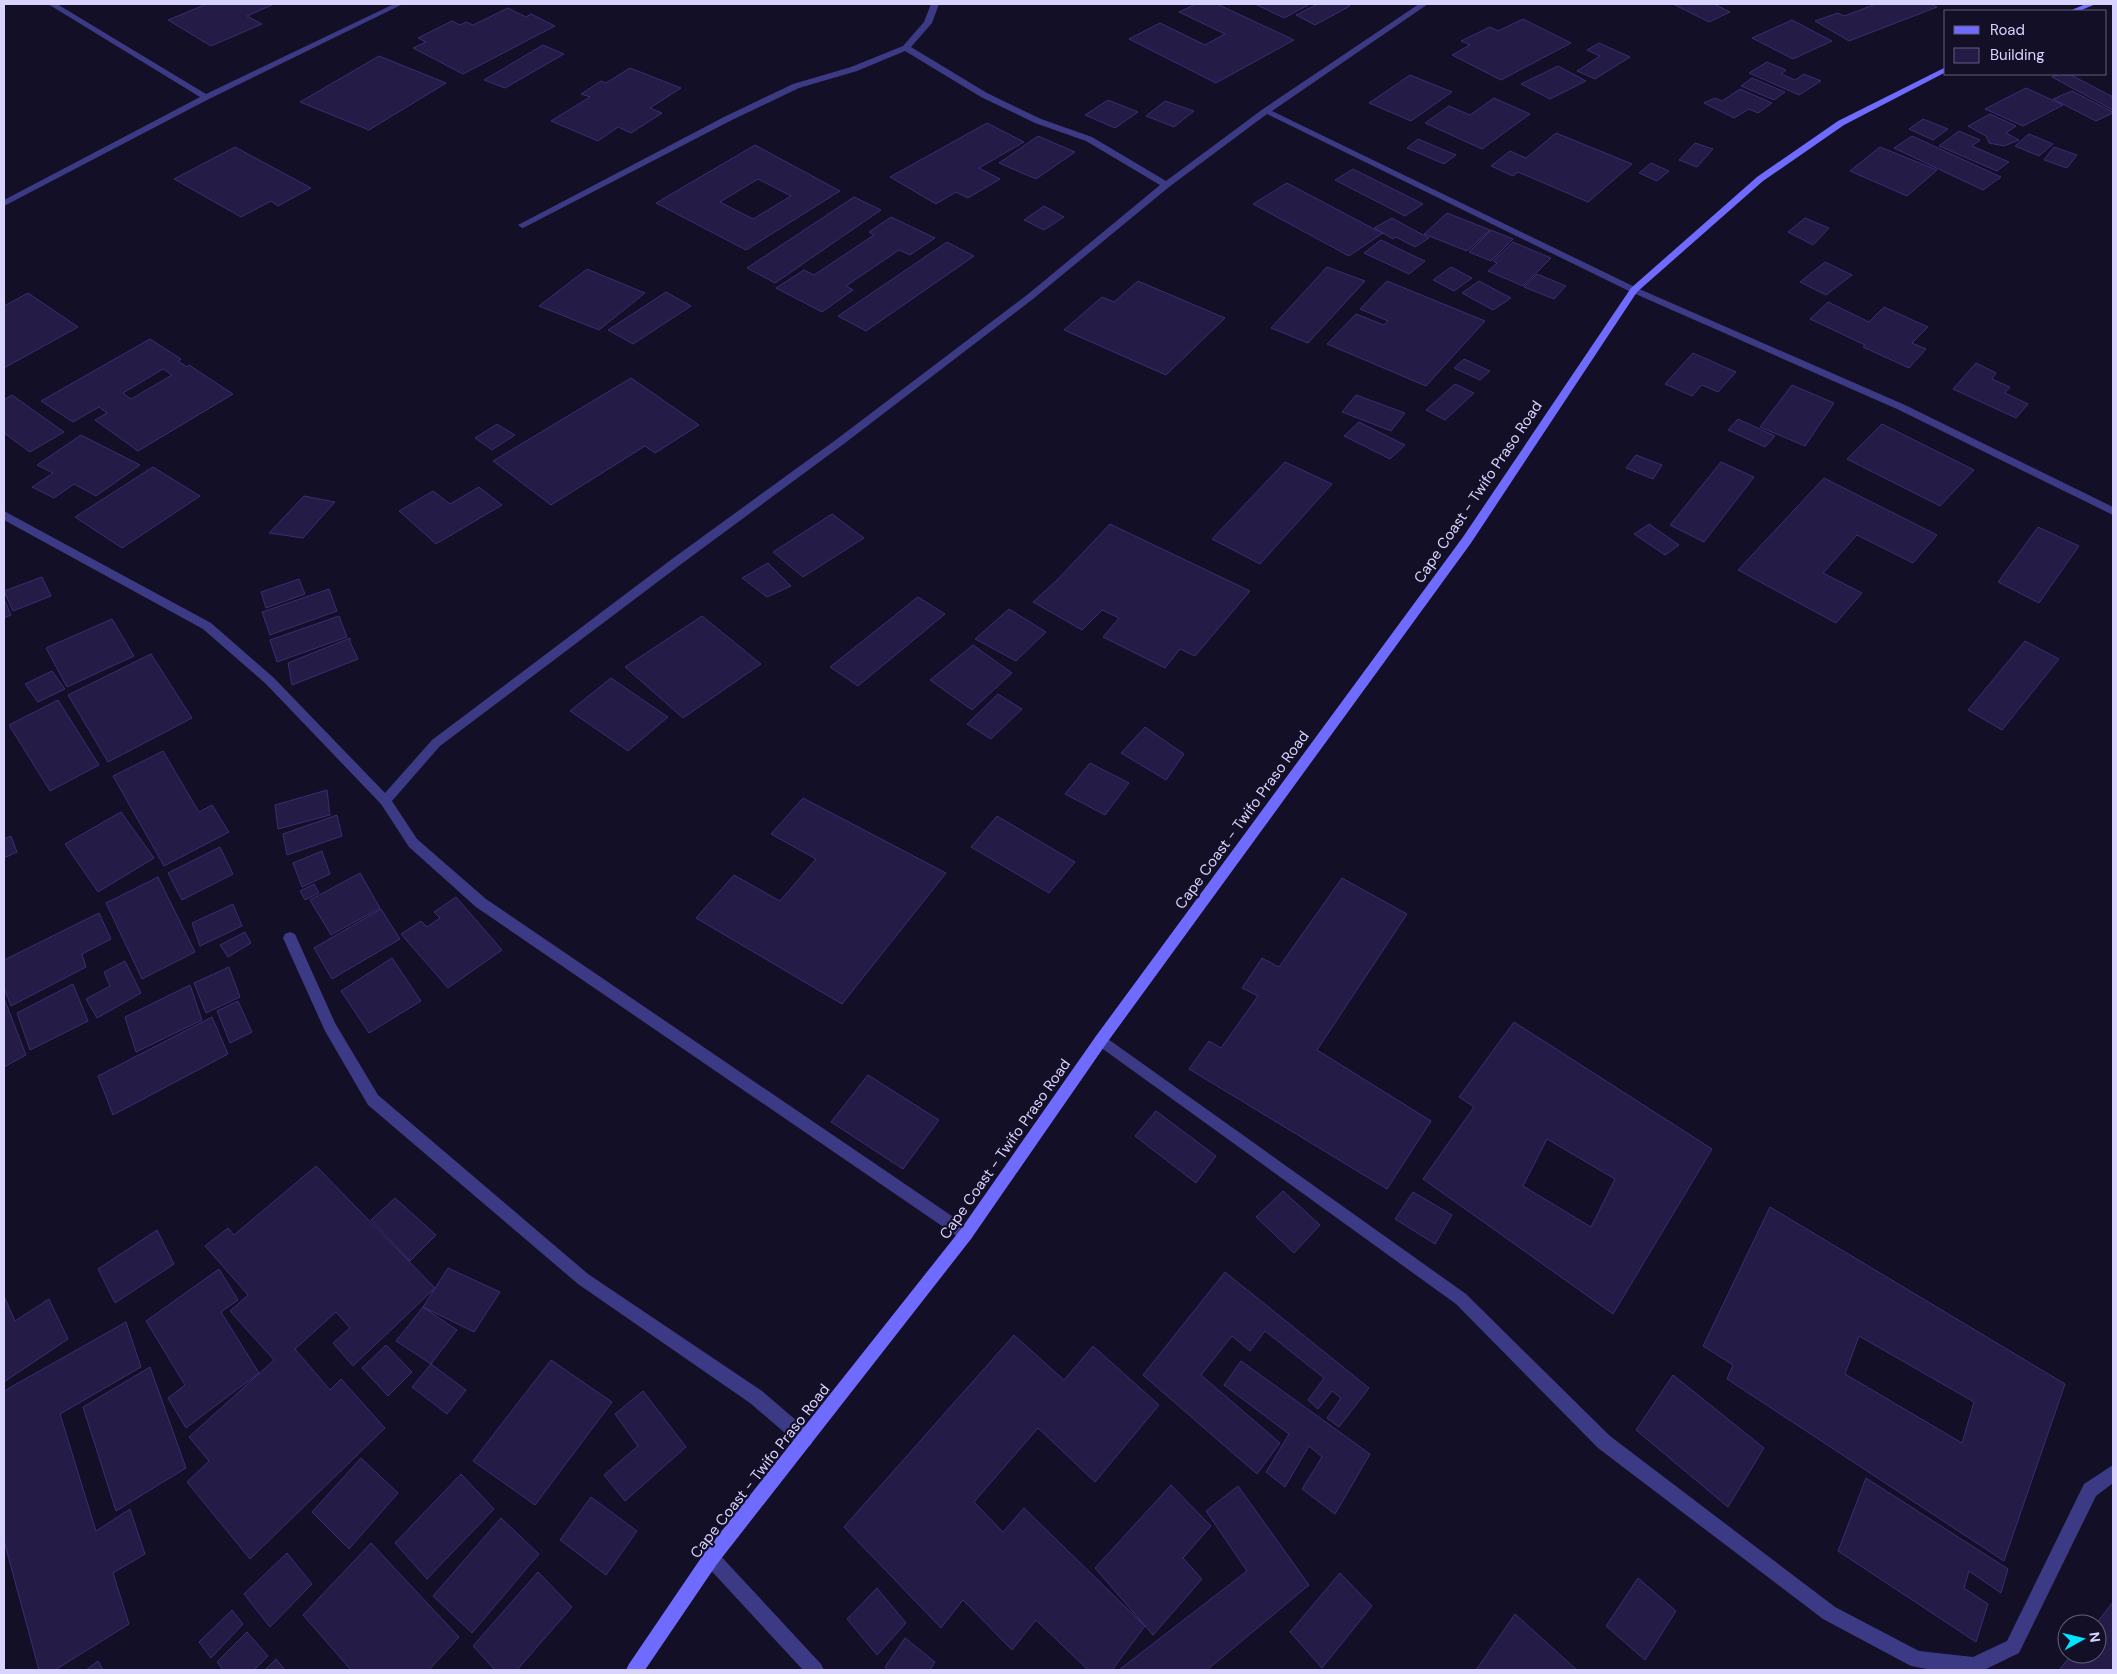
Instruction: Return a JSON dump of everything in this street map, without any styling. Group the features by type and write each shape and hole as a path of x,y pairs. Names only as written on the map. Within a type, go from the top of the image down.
{"main road":[{"path":"2076,10 2092,4"},
{"name":"Cape Coast - Twifo Praso Road","path":"635,1670 711,1558 966,1234 1101,1040 1467,540 1634,290 1760,179 1841,124 1944,70"}],"street":[{"path":"52,4 206,97"},
{"path":"4,203 206,97 399,4"},
{"path":"522,225 727,119 796,86 854,69 906,48 928,23 936,4"},
{"path":"385,801 436,743 676,562 841,441 1030,297 1166,185 1266,110 1424,4"},
{"path":"906,48 984,95 1038,121 1089,139 1166,185"},
{"path":"1266,110 1634,290 1901,407 2113,511"},
{"path":"4,515 207,626 270,681 385,801 413,843 481,903 966,1234"},
{"path":"290,938 330,1026 373,1100 583,1279 756,1397 805,1439"},
{"path":"1101,1040 1461,1299 1604,1442 1627,1460 1829,1613 1917,1660 1974,1666 2013,1647 2090,1490 2113,1473"},
{"path":"711,1558 816,1670"}],"building":[{"path":"207,4 274,4 247,16 262,24 211,46 168,20"},
{"path":"1196,4 1217,4 1294,40 1216,83 1129,39 1160,23 1205,45 1225,34 1179,12"},
{"path":"1310,4 1284,18 1257,5"},
{"path":"1318,4 1346,4 1350,6 1315,25 1296,15"},
{"path":"1673,4 1714,4 1730,12 1709,22"},
{"path":"1876,4 1931,4 1937,7 1849,41 1815,21 1838,13 1844,16"},
{"path":"508,8 526,17 531,14 555,26 463,74 413,48 426,42 418,38 452,21 460,25 466,22 473,25"},
{"path":"1523,19 1571,43 1501,80 1452,55 1470,45 1461,41 1490,27 1498,31"},
{"path":"1792,20 1832,41 1793,59 1752,38"},
{"path":"1599,43 1630,57 1595,79 1577,71 1600,56 1587,50"},
{"path":"543,45 564,54 505,88 484,80"},
{"path":"379,56 446,83 369,130 300,102"},
{"path":"1767,62 1786,70 1781,74 1795,80 1804,74 1821,81 1799,95 1749,73"},
{"path":"1558,66 1586,81 1550,99 1521,84"},
{"path":"630,68 681,88 650,108 662,113 631,133 618,127 598,141 551,121 590,97 581,94 601,81 606,83"},
{"path":"1410,75 1452,92 1411,121 1369,103"},
{"path":"2071,75 2113,97 2113,110 2052,77"},
{"path":"1752,78 1785,92 1774,100 1741,86"},
{"path":"2026,88 2063,105 2023,126 1985,109"},
{"path":"1740,89 1772,103 1758,113 1749,109 1734,118 1704,103 1715,98 1722,101"},
{"path":"2072,91 2113,113 2096,121 2053,99"},
{"path":"1494,98 1530,114 1482,149 1425,123 1449,106 1470,115"},
{"path":"1108,100 1138,112 1115,128 1085,115"},
{"path":"1165,101 1194,111 1174,127 1146,116"},
{"path":"1990,114 2016,126 2006,133 2019,140 2004,146 1989,143 1986,136 1968,126"},
{"path":"1923,119 1948,129 1933,140 1909,129"},
{"path":"987,123 1024,142 979,168 1000,179 968,198 956,192 936,204 890,177"},
{"path":"1959,131 1980,140 1972,146 2009,162 1997,171 1939,146"},
{"path":"1556,133 1632,164 1588,202 1518,172 1513,176 1491,166 1510,151 1526,158"},
{"path":"2029,134 2053,144 2039,156 2015,146"},
{"path":"1038,136 1075,152 1036,179 999,163"},
{"path":"1912,136 2001,177 1983,190 1894,148"},
{"path":"1418,139 1456,155 1444,164 1407,148"},
{"path":"1695,143 1713,149 1697,167 1679,160"},
{"path":"755,145 840,191 746,250 656,203","holes":["758,179 791,196 753,219 720,202"]},
{"path":"235,147 311,188 278,206 271,201 241,217 174,179"},
{"path":"1880,147 1937,170 1907,196 1850,171"},
{"path":"2054,147 2077,155 2067,168 2044,160"},
{"path":"1651,163 1669,171 1657,181 1639,173"},
{"path":"1353,169 1423,204 1405,216 1335,180"},
{"path":"1287,183 1383,233 1349,256 1253,204"},
{"path":"854,197 881,210 775,283 747,268"},
{"path":"1044,206 1064,217 1044,230 1024,220"},
{"path":"1447,213 1490,230 1467,251 1424,234"},
{"path":"891,217 935,238 910,255 899,250 846,286 853,290 822,312 776,288 804,270 814,275 874,235 869,232"},
{"path":"1392,218 1429,238 1415,247 1396,237 1393,239 1374,228"},
{"path":"1805,218 1829,228 1813,245 1788,232"},
{"path":"1491,230 1513,239 1491,261 1469,252"},
{"path":"1381,240 1425,261 1409,274 1364,253"},
{"path":"947,242 974,256 866,331 838,316"},
{"path":"1513,242 1551,258 1523,286 1488,271 1497,263 1493,261"},
{"path":"1825,262 1852,275 1826,295 1800,282"},
{"path":"1327,267 1365,281 1308,343 1271,328"},
{"path":"1451,267 1472,278 1454,291 1433,280"},
{"path":"587,269 645,293 599,330 539,306"},
{"path":"1537,274 1566,286 1554,299 1524,287"},
{"path":"1138,281 1225,318 1166,375 1064,330 1102,297 1114,302"},
{"path":"1387,281 1485,321 1426,386 1327,344 1356,314 1384,325 1388,321 1360,309"},
{"path":"1479,281 1511,298 1493,310 1462,293"},
{"path":"666,292 691,306 633,344 608,330"},
{"path":"28,293 78,327 4,368 4,306"},
{"path":"1828,302 1869,322 1884,307 1928,327 1912,343 1926,349 1909,368 1863,347 1865,345 1810,319"},
{"path":"150,339 181,359 178,361 187,367 189,365 233,394 138,451 95,420 107,413 99,407 73,422 41,401","holes":["163,369 172,375 131,399 123,393"]},
{"path":"1693,353 1736,372 1718,392 1702,385 1692,396 1665,384"},
{"path":"1464,359 1490,371 1480,380 1454,368"},
{"path":"1976,363 1996,373 1992,379 2010,387 2005,393 2028,404 2016,418 1953,389"},
{"path":"631,378 699,425 655,453 645,446 551,505 493,461"},
{"path":"1455,384 1474,393 1445,420 1426,410"},
{"path":"1792,385 1834,403 1805,446 1760,427"},
{"path":"12,395 64,432 30,452 4,433 4,400"},
{"path":"1356,395 1405,413 1391,431 1342,412"},
{"path":"1738,419 1775,436 1765,447 1728,430"},
{"path":"1359,422 1405,445 1390,459 1344,436"},
{"path":"497,424 515,435 492,450 475,438"},
{"path":"1882,424 1974,470 1940,506 1847,459"},
{"path":"81,435 140,465 96,496 74,484 54,498 32,487 53,473 37,465"},
{"path":"1636,455 1662,465 1653,479 1626,468"},
{"path":"1285,462 1332,484 1260,564 1212,539"},
{"path":"1721,462 1754,477 1704,542 1670,525"},
{"path":"153,467 200,496 122,548 75,517"},
{"path":"1824,478 1937,535 1913,563 1857,535 1823,573 1862,593 1836,623 1738,570"},
{"path":"479,487 502,505 436,544 399,511 433,491 450,504"},
{"path":"304,496 335,502 303,538 269,533"},
{"path":"832,514 864,538 803,577 773,552"},
{"path":"1110,524 1250,591 1195,656 1180,649 1165,668 1103,637 1119,618 1102,610 1082,630 1033,602 1057,580"},
{"path":"1649,524 1679,545 1665,555 1634,534"},
{"path":"2038,527 2079,546 2039,603 1998,582"},
{"path":"768,563 791,586 767,597 742,578"},
{"path":"42,577 51,596 13,611 4,591"},
{"path":"299,579 305,594 266,608 261,592"},
{"path":"329,589 337,611 270,635 262,612"},
{"path":"918,597 945,614 858,686 830,667"},
{"path":"4,599 11,615 4,618"},
{"path":"1009,609 1046,632 1016,661 975,639"},
{"path":"339,616 347,637 277,662 270,640"},
{"path":"702,616 761,664 683,718 625,667"},
{"path":"112,619 134,656 67,687 46,648"},
{"path":"350,638 358,659 292,685 288,663"},
{"path":"2025,641 2059,659 2002,730 1968,710"},
{"path":"973,645 1012,673 972,710 930,680"},
{"path":"151,654 192,718 108,762 68,695"},
{"path":"52,671 65,689 38,702 25,684"},
{"path":"611,678 668,717 628,751 570,711"},
{"path":"998,694 1022,709 991,739 967,724"},
{"path":"58,700 99,765 50,791 9,725"},
{"path":"1145,727 1184,754 1166,780 1121,753"},
{"path":"163,751 199,812 212,805 229,832 164,866 113,776"},
{"path":"1090,763 1129,783 1105,815 1065,794"},
{"path":"327,790 330,815 278,829 275,805"},
{"path":"803,798 946,873 842,1004 696,918 734,875 780,901 816,859 771,834"},
{"path":"121,812 154,858 98,892 65,844"},
{"path":"337,815 342,836 287,855 283,834"},
{"path":"997,816 1075,862 1049,893 971,847"},
{"path":"11,836 17,852 4,858 4,839"},
{"path":"220,847 233,874 182,900 168,873"},
{"path":"322,851 330,874 302,887 293,863"},
{"path":"360,873 380,908 331,935 310,900"},
{"path":"158,877 195,952 142,979 106,903"},
{"path":"1342,878 1407,914 1317,1050 1431,1121 1387,1189 1189,1069 1209,1041 1221,1048 1258,996 1242,988 1262,958 1279,967"},
{"path":"314,884 319,893 305,900 300,891"},
{"path":"456,897 502,950 448,988 401,934 421,921 427,927 440,918 434,912"},
{"path":"233,904 242,926 200,946 192,923"},
{"path":"381,909 400,939 332,979 314,948"},
{"path":"99,913 111,939 82,954 86,967 11,1006 4,988 4,960"},
{"path":"245,932 251,943 228,957 220,945"},
{"path":"392,958 421,1001 369,1033 341,991"},
{"path":"125,961 141,993 97,1018 86,999 110,986 104,972"},
{"path":"229,967 240,997 206,1013 194,983"},
{"path":"73,984 88,1021 30,1050 17,1013"},
{"path":"190,985 202,1020 136,1052 125,1017"},
{"path":"4,998 26,1055 4,1067"},
{"path":"238,1001 252,1032 230,1043 217,1011"},
{"path":"212,1017 228,1054 113,1115 98,1076"},
{"path":"1514,1022 1712,1149 1613,1314 1423,1179 1474,1107 1459,1097","holes":["1547,1139 1615,1179 1591,1227 1523,1186"]},
{"path":"868,1075 939,1120 903,1169 831,1122"},
{"path":"1156,1111 1216,1156 1196,1183 1135,1136"},
{"path":"316,1166 435,1288 353,1366 333,1343 350,1328 336,1312 295,1349 330,1390 341,1379 385,1428 250,1559 187,1482 209,1461 189,1437 274,1360 230,1311 248,1295 205,1246 228,1228 234,1235"},
{"path":"1283,1191 1320,1225 1294,1253 1256,1217"},
{"path":"1413,1192 1452,1215 1435,1244 1395,1219"},
{"path":"395,1198 436,1235 410,1261 371,1220"},
{"path":"1770,1207 2065,1384 2004,1561 1727,1379 1733,1365 1703,1346","holes":["1859,1336 1974,1402 1962,1443 1845,1374"]},
{"path":"157,1230 174,1264 115,1303 98,1269"},
{"path":"448,1268 500,1292 474,1332 423,1307"},
{"path":"219,1269 238,1300 221,1312 259,1373 186,1428 168,1398 185,1385 146,1321"},
{"path":"1225,1272 1369,1388 1339,1427 1327,1418 1341,1398 1332,1391 1318,1409 1308,1400 1324,1378 1265,1331 1250,1351 1232,1336 1201,1375 1280,1443 1257,1474 1143,1375"},
{"path":"4,1296 15,1321 49,1299 68,1339 4,1382"},
{"path":"423,1307 457,1330 431,1364 396,1341"},
{"path":"126,1322 141,1367 60,1414 96,1531 130,1509 145,1554 113,1573 129,1624 55,1670 39,1670 4,1541 4,1391"},
{"path":"1014,1335 1064,1380 1093,1346 1159,1405 1095,1482 1038,1428 974,1502 1003,1532 1024,1508 1145,1626 1112,1670 1088,1670 1036,1620 1012,1650 963,1600 941,1628 844,1527"},
{"path":"386,1345 412,1372 388,1396 362,1368"},
{"path":"551,1360 612,1402 535,1505 473,1461"},
{"path":"1241,1361 1370,1454 1335,1514 1302,1489 1322,1457 1309,1446 1285,1487 1266,1472 1289,1434 1224,1385"},
{"path":"431,1364 466,1390 447,1414 412,1387"},
{"path":"150,1367 186,1468 116,1511 83,1407"},
{"path":"1673,1375 1764,1448 1728,1507 1636,1430"},
{"path":"643,1391 686,1447 625,1501 604,1475 638,1446 615,1414"},
{"path":"361,1458 398,1493 349,1549 312,1512"},
{"path":"461,1474 494,1509 427,1579 395,1543"},
{"path":"1866,1478 2008,1569 2001,1593 1969,1571 1964,1588 1988,1604 1976,1642 1838,1551"},
{"path":"1171,1485 1211,1526 1183,1558 1202,1579 1153,1635 1095,1568"},
{"path":"1238,1486 1309,1585 1207,1670 1119,1670 1247,1571 1206,1511"},
{"path":"591,1497 637,1531 606,1575 560,1540"},
{"path":"501,1518 539,1554 472,1633 433,1596"},
{"path":"371,1543 459,1637 429,1670 351,1670 303,1615"},
{"path":"287,1553 312,1584 270,1627 244,1594"},
{"path":"538,1572 572,1607 517,1670 495,1670 473,1646"},
{"path":"1340,1573 1372,1606 1322,1668 1290,1632"},
{"path":"1638,1578 1676,1611 1645,1660 1606,1626"},
{"path":"877,1588 906,1623 877,1655 847,1619"},
{"path":"2113,1602 2113,1670 2059,1670 2064,1664 2107,1664 2107,1614 2104,1614"},
{"path":"232,1610 243,1624 211,1658 199,1642"},
{"path":"1515,1614 1577,1670 1476,1670"},
{"path":"247,1632 268,1656 254,1670 223,1670 217,1662"},
{"path":"905,1638 935,1662 930,1670 888,1670 885,1667"},
{"path":"276,1659 285,1670 265,1670"},
{"path":"98,1661 103,1670 86,1670"}]}
